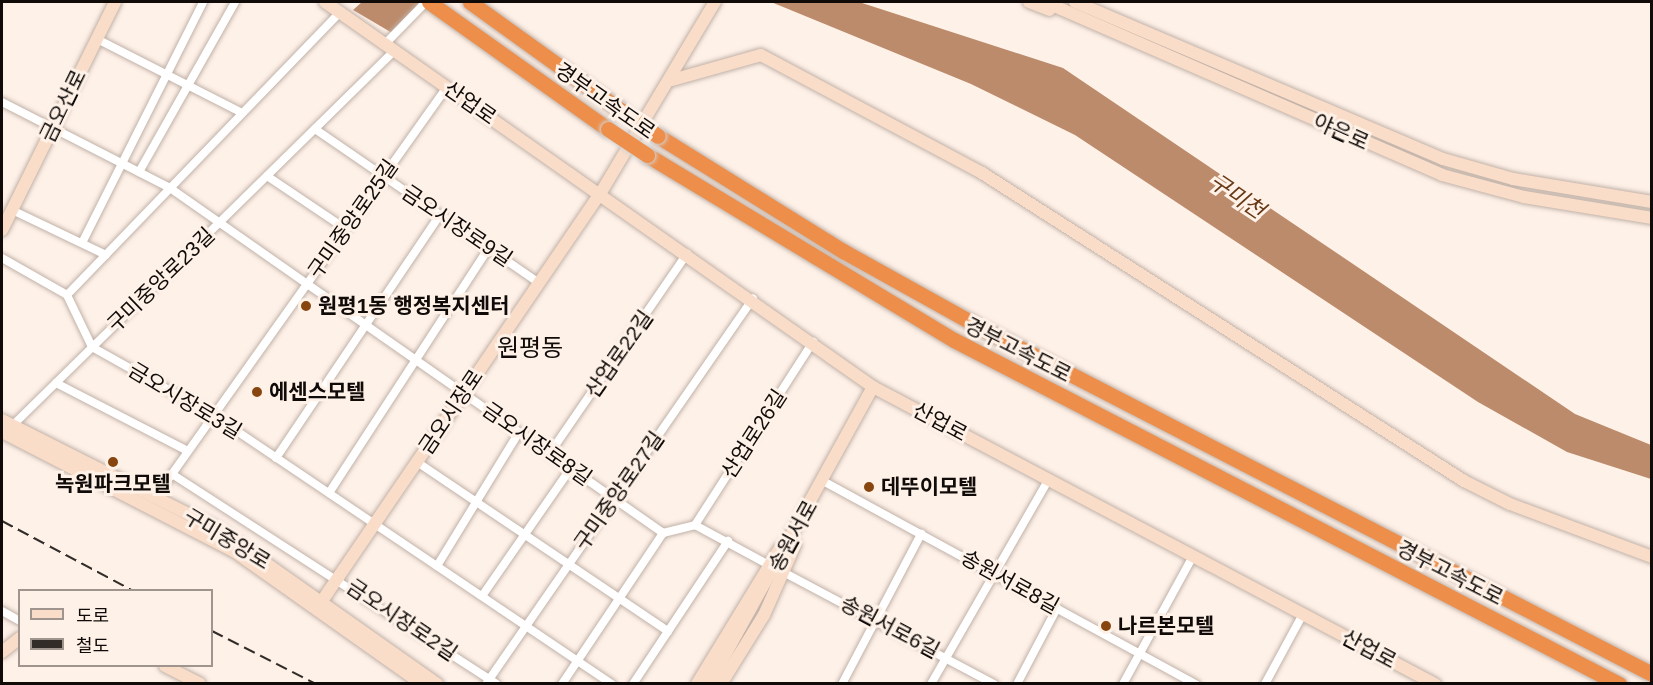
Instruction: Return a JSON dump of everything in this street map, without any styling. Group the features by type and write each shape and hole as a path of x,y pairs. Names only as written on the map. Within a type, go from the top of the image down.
{"highway":[{"name":"경부고속도로","path":"428,2 647,155 954,340 1619,684"},
{"name":"경부고속도로","path":"470,2 658,136 843,251 983,329 1652,674"}],"street":[{"name":"금오산로","path":"2,230 116,2"},
{"path":"82,243 203,2"},
{"path":"139,172 185,85 235,2"},
{"name":"산업로","path":"325,2 753,299 873,387 1435,684"},
{"name":"구미중앙로23길","path":"5,426 56,383 315,129 428,2"},
{"path":"600,194 672,80 715,2"},
{"path":"1029,2 1209,74"},
{"name":"야은로","path":"1045,2 1209,74 1479,187 1652,218"},
{"name":"야은로","path":"1075,2 1443,159 1513,179 1652,202"},
{"path":"1086,2 1155,37"},
{"path":"67,295 340,12"},
{"path":"97,39 242,113"},
{"path":"672,80 761,55 982,173 1464,481 1558,524 1652,557"},
{"name":"구미중앙로25길","path":"154,498 447,87"},
{"name":"금오시장로8길","path":"2,102 170,188 663,533"},
{"name":"금오시장로9길","path":"315,129 539,283"},
{"path":"267,176 346,229"},
{"name":"금오시장로","path":"322,601 600,194"},
{"path":"12,210 106,255"},
{"path":"276,458 440,215"},
{"path":"329,493 489,248"},
{"name":"산업로22길","path":"550,453 687,254"},
{"path":"2,258 67,295 92,347"},
{"name":"구미중앙로27길","path":"491,682 526,626 753,299"},
{"name":"산업로26길","path":"695,525 813,342"},
{"name":"금오시장로3길","path":"92,347 213,415 612,684"},
{"path":"56,383 188,451"},
{"name":"송원서로","path":"709,684 776,568 873,387"},
{"name":"구미중앙로","path":"5,426 216,528 437,684"},
{"name":"구미중앙로","path":"5,426 234,551 422,684"},
{"path":"437,566 519,432"},
{"path":"417,462 668,631"},
{"path":"482,596 571,468"},
{"name":"금오시장로2길","path":"172,474 338,577 491,682"},
{"path":"931,684 1049,479"},
{"name":"송원서로8길","path":"823,481 1196,684"},
{"path":"562,684 663,533 695,525 776,568"},
{"path":"842,684 921,534"},
{"path":"633,684 728,541"},
{"path":"1123,684 1193,555"},
{"path":"697,684 776,568"},
{"path":"721,684 776,568"},
{"name":"송원서로6길","path":"776,568 876,619 994,684"},
{"path":"1017,684 1057,608"},
{"path":"2,611 18,620"},
{"path":"1265,684 1303,614"},
{"path":"2,652 18,640"},
{"path":"167,667 200,684"}],"water":[{"path":"362,2 420,2 394,34 353,10"},
{"name":"구미천","path":"771,2 859,2 1063,68 1575,414 1651,445 1651,479 1567,452 1478,402 1075,135 971,84"}],"railway":[{"path":"2,521 130,589"},
{"path":"213,632 316,684"}],"place":[{"name":"원평1동 행정복지센터","path":"306,306"},
{"name":"에센스모텔","path":"257,392"},
{"name":"녹원파크모텔","path":"113,462"},
{"name":"데뚜이모텔","path":"869,487"},
{"name":"나르본모텔","path":"1106,626"}],"district":[{"name":"원평동","path":"530,348"}]}
